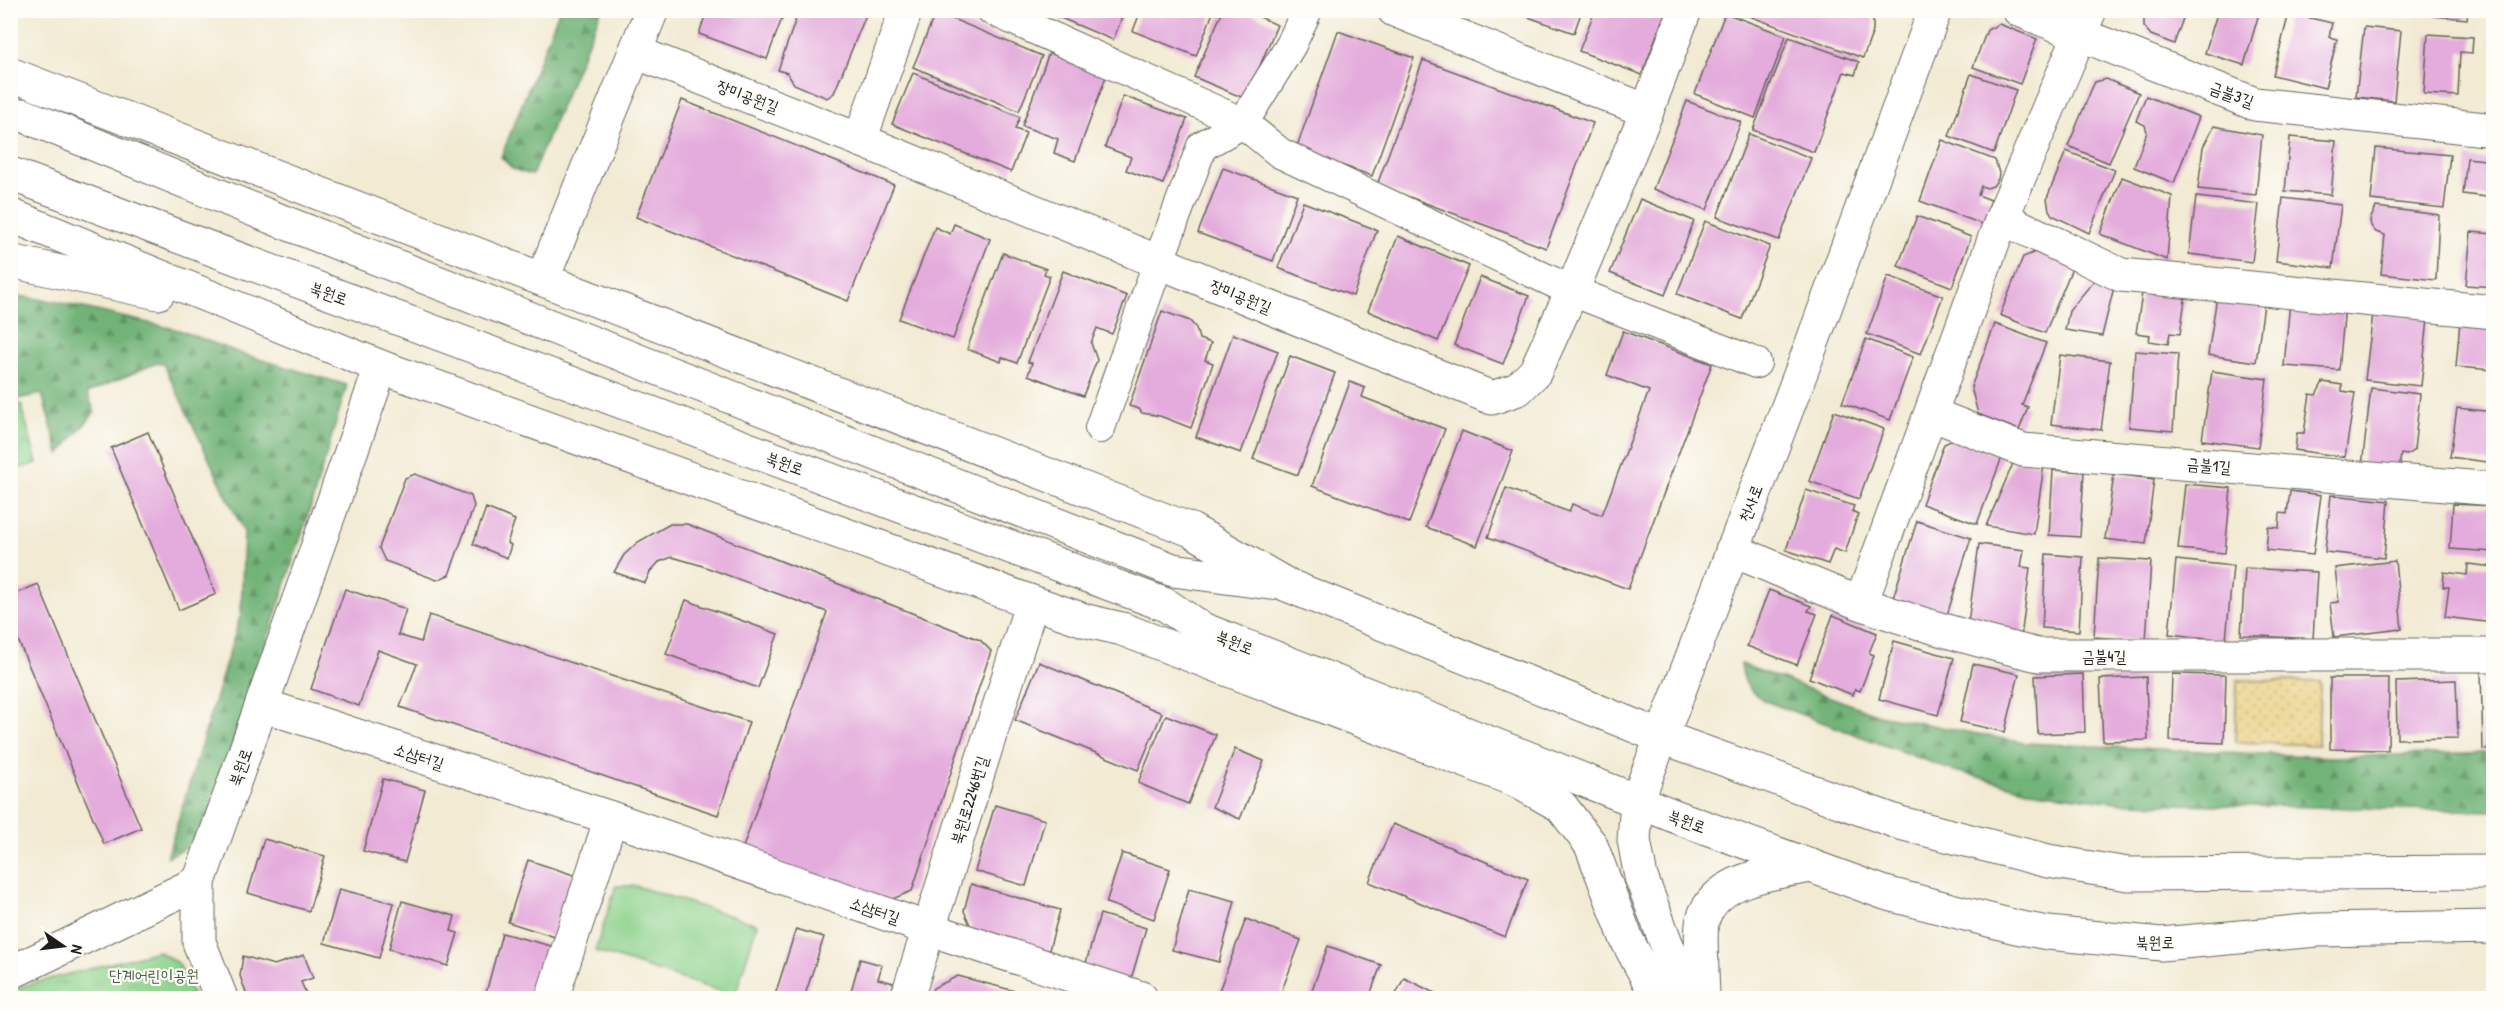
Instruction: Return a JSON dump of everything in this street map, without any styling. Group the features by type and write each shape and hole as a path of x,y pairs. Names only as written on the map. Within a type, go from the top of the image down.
{"street":[{"path":"543,278 652,10"},
{"path":"860,140 906,10"},
{"path":"992,10 1243,123 1280,153 1572,291 1755,363"},
{"path":"1100,428 1202,146 1243,123 1291,45 1307,10"},
{"path":"1394,10 1647,111"},
{"name":"장미공원길","path":"635,52 860,140 1492,398 1518,389 1534,372 1572,291 1647,111 1686,10"},
{"name":"천사로","path":"1687,999 1641,877 1634,840 1636,801 1935,10"},
{"name":"금불3길","path":"2019,10 2085,23 2254,104 2493,130"},
{"path":"1861,603 2002,218 2085,23"},
{"path":"10,74 1191,530 1287,585 1662,737 1900,823 2048,861 2128,874 2493,872"},
{"path":"23,115 276,219 1173,570 1287,585"},
{"name":"북원로","path":"12,174 1167,605 1200,628 1636,801 1885,892 2016,927 2145,944 2317,930 2493,927"},
{"path":"10,215 242,312 381,367 1032,602 1087,621 1122,629 1515,780 1561,806 1592,845 1627,940 1658,999"},
{"path":"2002,218 2121,275 2493,312"},
{"path":"10,261 242,312"},
{"name":"북원로","path":"221,999 199,942 199,882 381,367"},
{"name":"금불1길","path":"1931,414 2023,450 2493,489"},
{"name":"금불4길","path":"1732,550 1861,603 1974,640 2038,656 2493,655"},
{"name":"북원로2246번길","path":"907,999 1032,602"},
{"path":"1122,629 1200,628"},
{"name":"소삼터길","path":"262,705 611,818 929,929 1141,999"},
{"path":"552,999 611,818"},
{"path":"1703,999 1702,920 1715,901 1730,888 1756,877 1811,866"},
{"path":"10,973 199,882"}],"green space":[{"path":"559,11 601,11 532,175 513,169 501,157"},
{"path":"11,295 53,301 179,330 242,354 347,385 310,509 202,840 167,857 241,614 244,532 164,365 159,362 87,393 95,412 59,454 42,394 11,400"},
{"path":"21,404 37,463 11,471 11,406"},
{"path":"1741,664 1879,715 2025,743 2332,757 2493,752 2493,811 2124,803 2036,792 1951,770 1765,701 1747,686"},
{"path":"616,886 636,886 757,924 735,996 595,951"},
{"name":"단계어린이공원","path":"158,951 179,964 194,998 11,998 11,989"}],"sand":[{"path":"2237,680 2320,682 2318,745 2235,742"}],"building":[{"path":"707,10 785,10 767,59 699,34"},
{"path":"799,10 868,10 834,93 827,98 794,84 787,73 778,70"},
{"path":"1059,10 1125,10 1113,40 1056,16"},
{"path":"1141,10 1214,10 1196,56 1133,31"},
{"path":"1223,10 1245,10 1277,25 1246,99 1194,77"},
{"path":"1508,10 1582,10 1574,33"},
{"path":"1595,10 1666,10 1642,75 1579,51"},
{"path":"1733,10 1870,10 1873,16 1873,31 1863,58"},
{"path":"2144,10 2186,10 2174,44 2151,35 2144,27"},
{"path":"2218,10 2260,10 2244,65 2205,53"},
{"path":"2434,10 2468,10 2467,19 2434,16"},
{"path":"936,12 1042,56 1019,111 913,67"},
{"path":"1725,13 1786,36 1755,118 1695,94"},
{"path":"2289,13 2332,23 2329,37 2337,39 2325,88 2273,75"},
{"path":"1999,24 2037,39 2020,84 1973,67 1987,30"},
{"path":"2364,27 2401,31 2394,101 2356,97"},
{"path":"1338,31 1414,58 1372,176 1296,149"},
{"path":"2428,34 2473,37 2472,53 2460,52 2458,96 2424,94"},
{"path":"1789,37 1859,62 1855,75 1844,72 1814,152 1753,130"},
{"path":"1049,53 1107,74 1075,161 1054,153 1058,139 1022,126"},
{"path":"1423,60 1593,123 1546,248 1377,185"},
{"path":"913,73 1020,117 1015,129 1026,133 1011,172 892,124"},
{"path":"1971,74 2016,90 1994,153 1949,136"},
{"path":"2106,79 2139,93 2109,163 2068,146 2095,82"},
{"path":"1123,96 1187,119 1163,184 1126,170 1131,157 1105,147"},
{"path":"2146,96 2199,117 2174,183 2134,167 2147,132 2145,125 2136,121"},
{"path":"682,100 894,185 848,301 636,217"},
{"path":"1687,101 1741,122 1707,210 1653,189"},
{"path":"2214,126 2262,135 2256,195 2198,189 2203,147"},
{"path":"1749,134 1811,158 1779,240 1717,217"},
{"path":"2290,137 2336,141 2331,195 2285,191"},
{"path":"1942,140 1995,160 1999,173 1998,179 1993,186 1987,188 1981,186 1978,195 1991,200 1982,224 1920,201"},
{"path":"2376,148 2450,155 2444,208 2371,200"},
{"path":"2066,151 2115,170 2089,233 2052,215 2049,210 2047,198"},
{"path":"2467,158 2494,161 2494,198 2463,194"},
{"path":"1223,168 1297,195 1273,261 1198,233"},
{"path":"2122,177 2172,196 2167,260 2100,234"},
{"path":"2196,197 2259,204 2252,262 2189,254"},
{"path":"2283,198 2341,205 2333,268 2276,261"},
{"path":"1640,199 1694,221 1665,295 1610,273"},
{"path":"1303,202 1377,230 1353,296 1278,268"},
{"path":"2376,207 2439,215 2436,280 2381,274 2385,235 2376,232 2370,220"},
{"path":"1917,216 1971,237 1952,287 1898,266"},
{"path":"1705,221 1770,246 1742,319 1677,294"},
{"path":"954,224 990,239 953,339 899,319 935,227 950,234"},
{"path":"2471,232 2494,234 2494,287 2466,285"},
{"path":"1398,236 1469,266 1438,341 1368,311"},
{"path":"2038,251 2073,266 2045,333 2000,315 2023,257"},
{"path":"1003,253 1046,269 1044,274 1050,276 1017,363 1002,357 1001,362 967,349"},
{"path":"1063,271 1127,296 1112,334 1097,328 1091,343 1097,360 1083,396 1028,375 1032,363 1028,362"},
{"path":"1888,276 1943,296 1921,354 1867,334"},
{"path":"1480,277 1529,296 1503,364 1454,345"},
{"path":"2097,277 2115,283 2102,336 2065,330 2069,311"},
{"path":"2143,287 2186,293 2180,334 2170,333 2168,344 2149,341 2150,335 2136,333"},
{"path":"2217,296 2264,304 2256,362 2208,355"},
{"path":"2290,302 2345,306 2339,370 2284,366"},
{"path":"1162,311 1190,321 1196,328 1199,339 1211,343 1205,360 1213,363 1191,428 1160,416 1142,413 1139,409 1129,406"},
{"path":"2373,313 2428,318 2421,386 2365,380"},
{"path":"2460,321 2494,324 2494,370 2456,367"},
{"path":"1995,324 2046,343 2022,405 2028,407 2019,430 1978,414 1971,387"},
{"path":"1623,331 1712,364 1628,589 1488,537 1506,488 1569,512 1572,504 1602,515 1649,391 1607,375"},
{"path":"1233,334 1278,351 1241,453 1196,437"},
{"path":"1866,339 1913,357 1890,420 1842,403"},
{"path":"2135,351 2178,354 2173,431 2129,427"},
{"path":"2060,355 2110,361 2101,430 2051,424"},
{"path":"1290,356 1335,373 1298,475 1253,459"},
{"path":"2212,371 2267,379 2258,447 2202,440"},
{"path":"1350,382 1365,388 1362,397 1445,429 1409,523 1312,486"},
{"path":"2323,382 2342,385 2342,391 2355,393 2345,457 2295,450 2297,433 2304,433 2310,394 2316,395"},
{"path":"2371,388 2420,394 2414,450 2407,455 2401,454 2399,470 2362,466"},
{"path":"2457,408 2494,412 2494,463 2450,457"},
{"path":"1834,411 1884,429 1859,499 1809,481"},
{"path":"1462,431 1513,451 1477,546 1426,527"},
{"path":"148,432 216,594 179,610 111,448"},
{"path":"1953,440 2002,457 1977,524 1922,504 1944,444"},
{"path":"2015,459 2044,465 2034,534 1986,526"},
{"path":"2053,470 2084,472 2080,537 2049,535"},
{"path":"415,474 471,496 474,506 449,575 437,580 385,561 379,548 405,478"},
{"path":"2114,474 2154,479 2146,544 2105,539"},
{"path":"2185,484 2231,488 2225,553 2178,549"},
{"path":"1806,490 1854,506 1852,511 1858,514 1845,553 1834,549 1828,564 1786,550"},
{"path":"2290,491 2321,495 2313,555 2266,550 2268,527 2279,528 2280,513 2287,514"},
{"path":"2331,495 2389,501 2384,558 2325,552"},
{"path":"2453,504 2494,506 2494,552 2450,549"},
{"path":"486,508 515,520 507,543 511,545 507,558 473,544"},
{"path":"1917,521 1971,538 1947,615 1893,598"},
{"path":"670,524 687,524 980,640 991,651 912,891 885,902 742,850 827,612 700,565 672,557 659,562 650,572 645,583 614,572 624,555 638,542"},
{"path":"1979,544 2024,550 2021,567 2030,568 2021,638 1967,630"},
{"path":"2046,554 2083,557 2079,631 2042,628"},
{"path":"2099,558 2151,561 2146,641 2094,637"},
{"path":"2176,560 2233,566 2226,640 2169,634"},
{"path":"2395,561 2402,629 2334,637 2330,603 2339,602 2335,568"},
{"path":"2468,564 2494,567 2494,611 2485,622 2445,617 2449,587 2443,587 2444,572 2467,575"},
{"path":"2245,568 2317,572 2313,639 2241,635"},
{"path":"38,584 141,828 104,844 10,621 10,596"},
{"path":"345,589 406,609 398,635 421,642 429,615 749,722 718,815 400,707 417,664 378,650 359,706 311,689"},
{"path":"1769,590 1811,606 1808,611 1817,614 1797,665 1747,646"},
{"path":"686,600 778,634 758,688 666,654"},
{"path":"1833,615 1877,633 1869,653 1874,655 1860,691 1855,689 1853,695 1809,678"},
{"path":"1894,641 1954,658 1938,715 1879,699"},
{"path":"1039,662 1162,713 1138,770 1015,720"},
{"path":"1973,664 2019,674 2005,732 1960,722"},
{"path":"2481,670 2494,670 2494,749 2483,750"},
{"path":"2083,674 2085,732 2038,734 2035,676"},
{"path":"2172,674 2226,675 2224,743 2170,741"},
{"path":"2146,677 2148,740 2103,741 2100,679"},
{"path":"2330,678 2389,678 2388,750 2330,749"},
{"path":"2456,680 2458,738 2397,739 2396,682"},
{"path":"1166,715 1216,735 1188,804 1138,783"},
{"path":"1235,749 1264,761 1240,819 1212,807"},
{"path":"383,779 425,790 405,862 363,851"},
{"path":"995,805 1045,820 1026,886 975,871"},
{"path":"1393,824 1528,879 1505,937 1369,882"},
{"path":"264,839 325,856 309,911 248,893"},
{"path":"1122,853 1170,869 1154,919 1106,903"},
{"path":"528,860 580,877 561,939 508,922"},
{"path":"971,884 1060,910 1047,957 974,934 964,911"},
{"path":"339,889 394,903 379,958 324,943"},
{"path":"1189,889 1235,901 1219,962 1172,950"},
{"path":"402,901 455,916 451,931 458,933 448,966 389,949"},
{"path":"1100,914 1146,928 1130,983 1084,970"},
{"path":"1246,919 1301,940 1279,998 1223,998 1217,996"},
{"path":"796,929 824,937 804,998 774,998"},
{"path":"502,933 555,947 541,998 505,998 486,993"},
{"path":"1328,946 1381,965 1369,998 1309,998"},
{"path":"304,955 313,978 301,982 308,998 248,998 240,976 243,956 274,965"},
{"path":"860,959 882,965 878,979 894,983 890,998 849,998"},
{"path":"958,976 1015,991 1013,998 930,998 933,988"},
{"path":"1404,978 1445,998 1394,998"}]}
